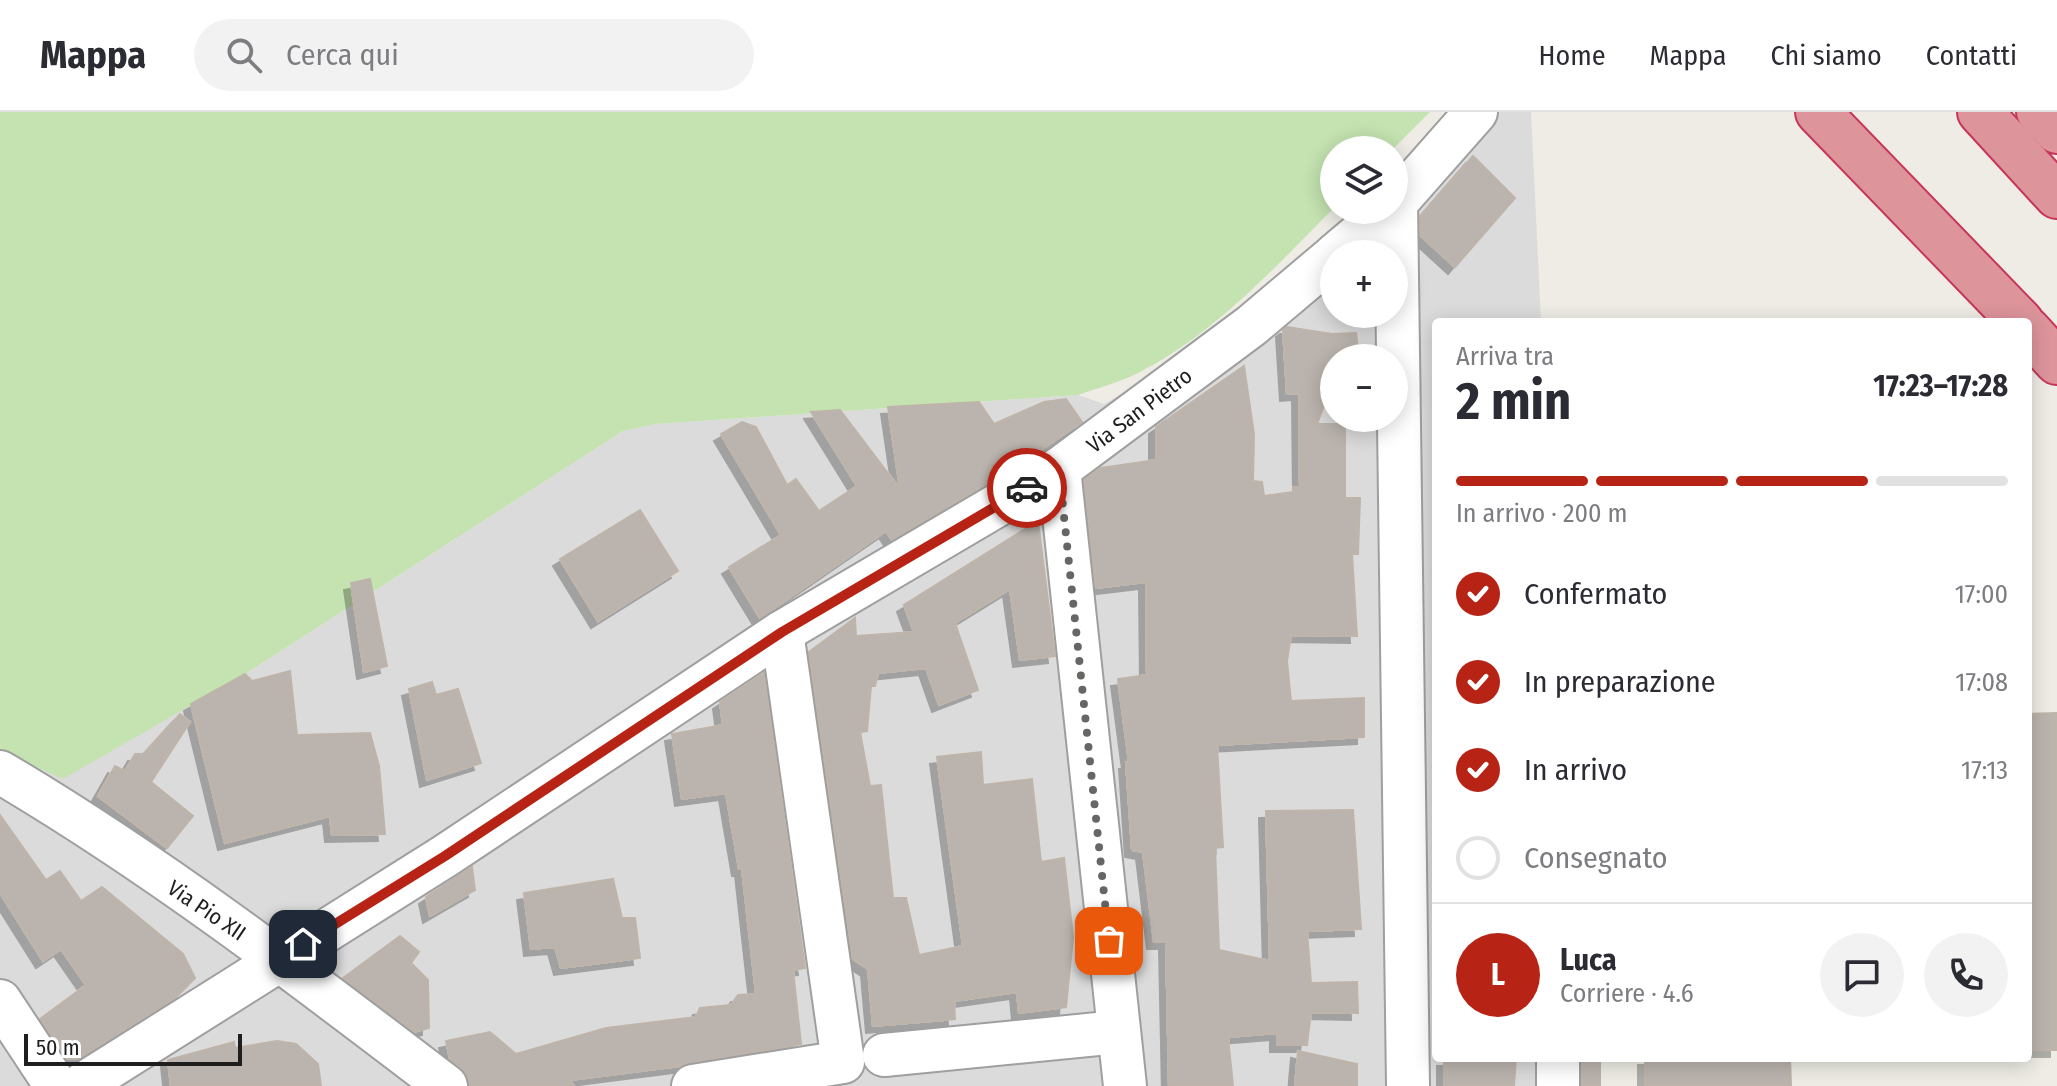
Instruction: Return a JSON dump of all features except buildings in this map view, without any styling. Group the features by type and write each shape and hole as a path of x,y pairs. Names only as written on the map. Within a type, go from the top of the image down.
{"highway":[{"path":"1818,112 2017,318"},
{"path":"1980,112 2057,196"},
{"path":"2039,112 2057,131"},
{"path":"2032,334 2057,362"}],"street":[{"name":"Via San Pietro","path":"1408,189 1476,112"},
{"name":"Via San Pietro","path":"1353,240 1372,224"},
{"path":"1393,224 1408,1086"},
{"name":"Via San Pietro","path":"80,1086 445,856 782,632 1059,469 1251,326 1320,268"},
{"path":"1059,469 1125,1086"},
{"path":"693,1086 843,1062 782,632"},
{"name":"Via Pio XII","path":"0,772 66,811 279,959 446,1086"},
{"path":"0,1001 56,1086"},
{"path":"884,1055 1118,1032"},
{"path":"1558,1062 1558,1086"}],"shaded area":[{"path":"1466,112 1531,112 1541,318 1432,318 1432,1062 1542,1062 1542,1086 0,1086 0,751 191,704 245,674 623,431 655,424 1078,395 1104,404 1228,331 1320,246 1320,328 1408,328 1408,240 1327,240 1344,224 1408,224 1408,165"}],"green space":[{"path":"0,112 1430,112 1406,136 1320,136 1320,222 1217,321 1136,374 1078,395 655,424 623,431 245,674 63,779 0,751"}],"way so far":[{"path":"1027,488 1059,469 1109,941"}],"route":[{"path":"303,944 445,856 782,632 1027,488"}]}
